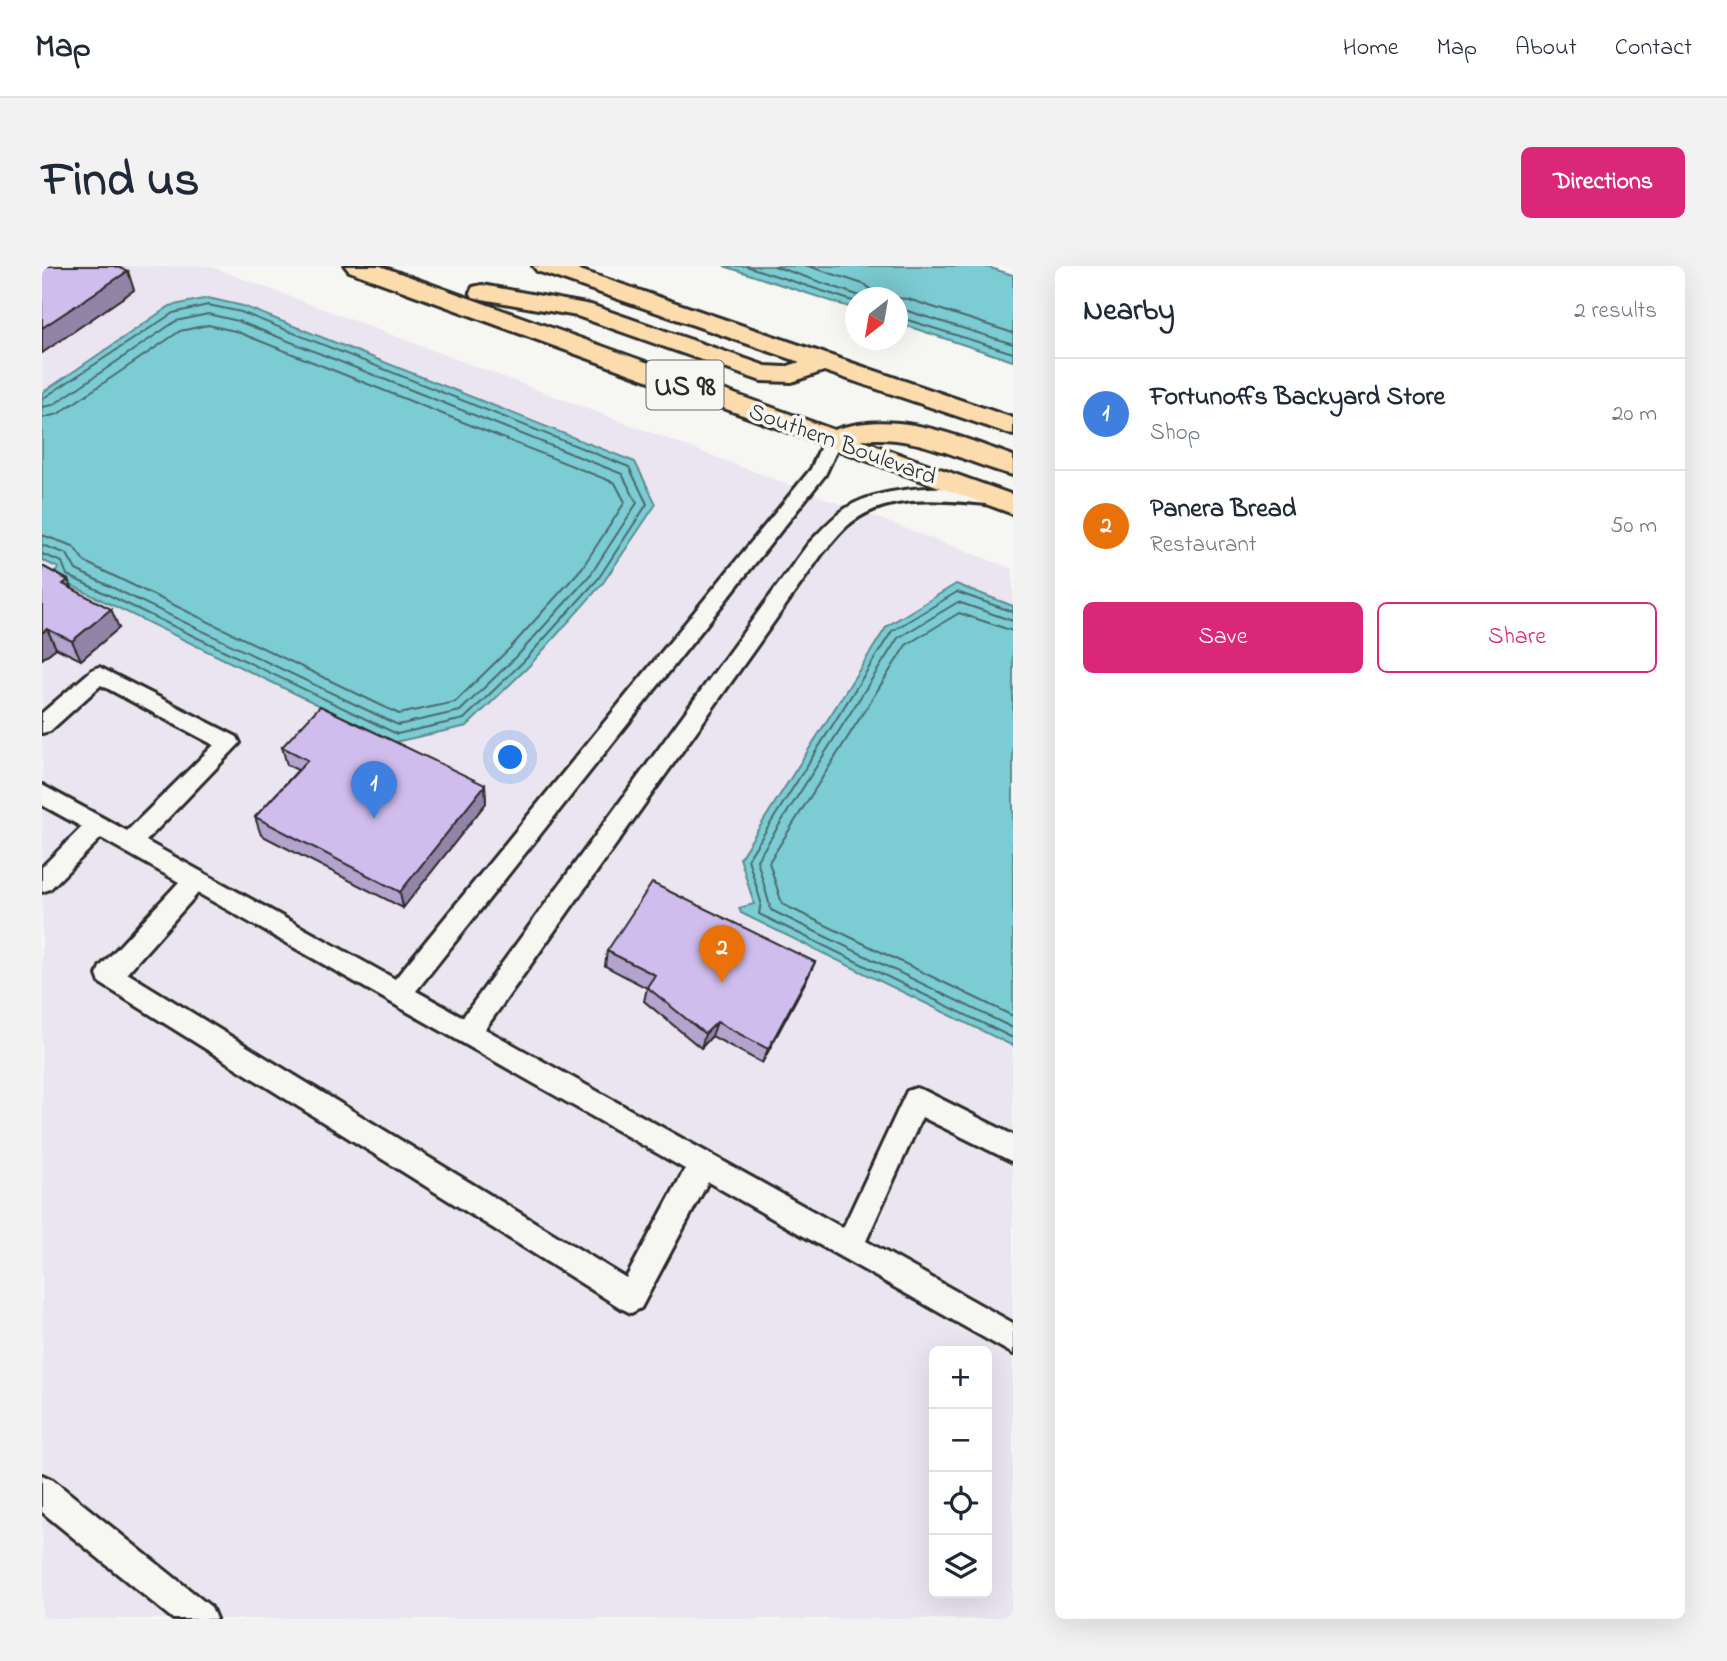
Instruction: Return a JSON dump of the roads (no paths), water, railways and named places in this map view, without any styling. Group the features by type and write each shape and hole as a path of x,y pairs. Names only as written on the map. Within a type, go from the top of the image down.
{"highway":[{"name":"US 98","path":"545,266 1013,427"},
{"path":"368,270 582,310 771,375 798,375 821,361"},
{"name":"Southern Boulevard","path":"368,270 1005,502"},
{"path":"833,439 856,428 891,429 929,437 1013,466"}],"lane":[{"path":"398,994 819,471 833,439"},
{"path":"467,1032 815,549 842,520 860,509 890,499 938,495 1005,502"},
{"path":"42,725 99,675 229,743 130,843"},
{"path":"42,794 1013,1339"},
{"path":"42,882 98,826"},
{"path":"196,880 109,975 631,1298 702,1165"},
{"path":"849,1247 916,1100 1013,1149"},
{"path":"42,1491 199,1619"}],"water":[{"path":"724,266 984,266 1013,275 1013,361 908,326 908,287 845,287 845,306"},
{"path":"208,298 243,306 635,462 656,504 603,583 529,666 467,726 395,742 52,576 59,568 42,560 42,393 170,306"},
{"path":"956,584 1013,606 1013,1046 741,913 739,908 754,904 740,858 887,626"}],"place":[{"name":"Fortunoffs Backyard Store","path":"374,819"},
{"name":"Panera Bread","path":"722,983"}]}
